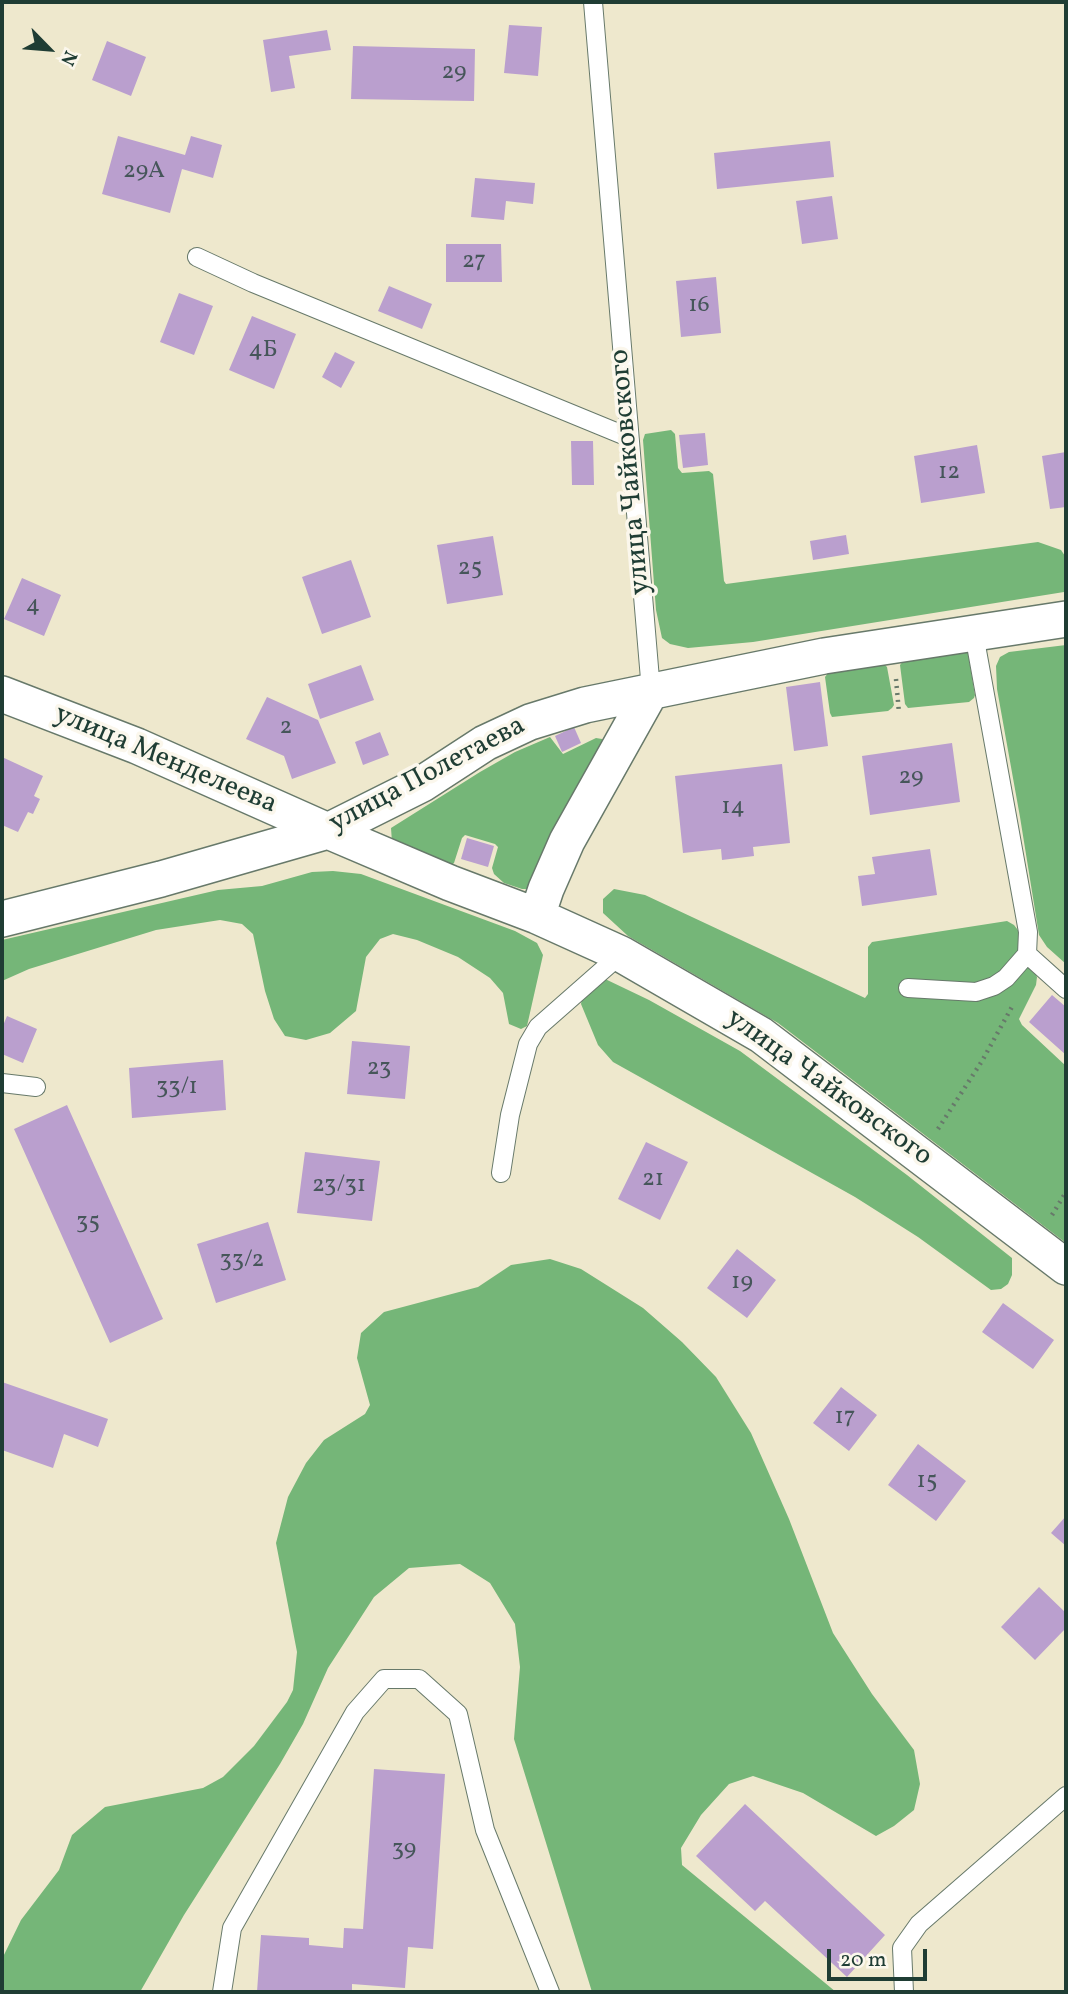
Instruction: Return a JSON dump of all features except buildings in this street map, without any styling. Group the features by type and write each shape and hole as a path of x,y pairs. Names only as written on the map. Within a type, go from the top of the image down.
{"street":[{"name":"улица Полетаева","path":"2,919 328,831 422,784 485,743 530,722 585,705 824,656 1066,619"},
{"path":"537,916 567,841 651,691"},
{"name":"улица Менделеева","path":"2,694 137,746 328,831"},
{"name":"улица Чайковского","path":"328,831 450,883 537,916 621,954 761,1035 1066,1267"}],"lane":[{"name":"улица Чайковского","path":"593,2 651,691"},
{"path":"197,257 253,283 628,437"},
{"path":"908,988 975,992 994,986 1006,978 1027,954 1028,932 974,634"},
{"path":"501,1173 510,1115 528,1044 538,1027 621,954"},
{"path":"1027,954 1066,989"},
{"path":"2,1083 36,1087"},
{"path":"222,1992 232,1928 355,1712 384,1679 419,1679 458,1714 485,1830 550,1992"},
{"path":"904,1992 901,1948 919,1924 1066,1796"}],"path":[{"path":"895,676 899,713"},
{"path":"921,1156 982,1061 1019,994 1027,954"}],"green space":[{"path":"671,430 675,434 678,468 682,473 709,471 713,474 726,584 1038,542 1061,550 1065,556 1066,590 753,642 688,648 670,644 662,638 656,610 643,440 645,434"},
{"path":"1066,645 1066,964 1047,947 1039,935 997,689 996,666 1000,657 1009,652"},
{"path":"965,651 968,653 974,698 969,702 908,708 905,704 900,665 904,660"},
{"path":"884,664 887,667 894,705 892,708 888,711 832,717 825,677 828,673"},
{"path":"550,737 563,754 596,738 605,743 529,889 504,883 494,874 492,868 498,847 495,844 465,835 454,863 450,866 392,842 391,828 480,772 515,752"},
{"path":"312,872 361,874 515,931 537,943 543,955 527,1026 521,1029 509,1024 503,993 490,978 458,957 417,940 393,934 380,939 366,957 356,1011 330,1033 306,1040 285,1036 274,1019 253,934 242,924 220,920 156,930 29,969 2,981 2,940 218,890 262,886"},
{"path":"614,889 645,895 865,998 868,994 868,947 872,942 1007,921 1014,925 1021,934 1021,950 975,1000 1026,967 1032,968 1037,977 1036,985 1019,1019 1022,1025 1066,1066 1066,1243 778,1023 628,936 603,913 603,899"},
{"path":"603,978 649,1000 740,1051 907,1175 1012,1258 1012,1275 1008,1284 1001,1289 991,1290 918,1237 855,1197 613,1062 598,1045 581,1004 584,988"},
{"path":"550,1259 581,1269 643,1308 716,1377 751,1433 789,1519 833,1633 872,1694 914,1750 920,1784 914,1810 876,1836 803,1793 753,1776 729,1784 701,1815 681,1848 682,1865 836,1992 592,1992 514,1739 520,1667 515,1624 490,1583 460,1564 409,1568 374,1597 328,1668 303,1724 280,1764 184,1915 140,1992 2,1992 2,1959 21,1920 59,1870 72,1835 105,1807 203,1788 223,1777 254,1746 287,1702 293,1690 297,1652 276,1543 288,1497 306,1463 324,1440 365,1414 370,1405 357,1358 361,1333 384,1312 478,1287 511,1265"}]}
